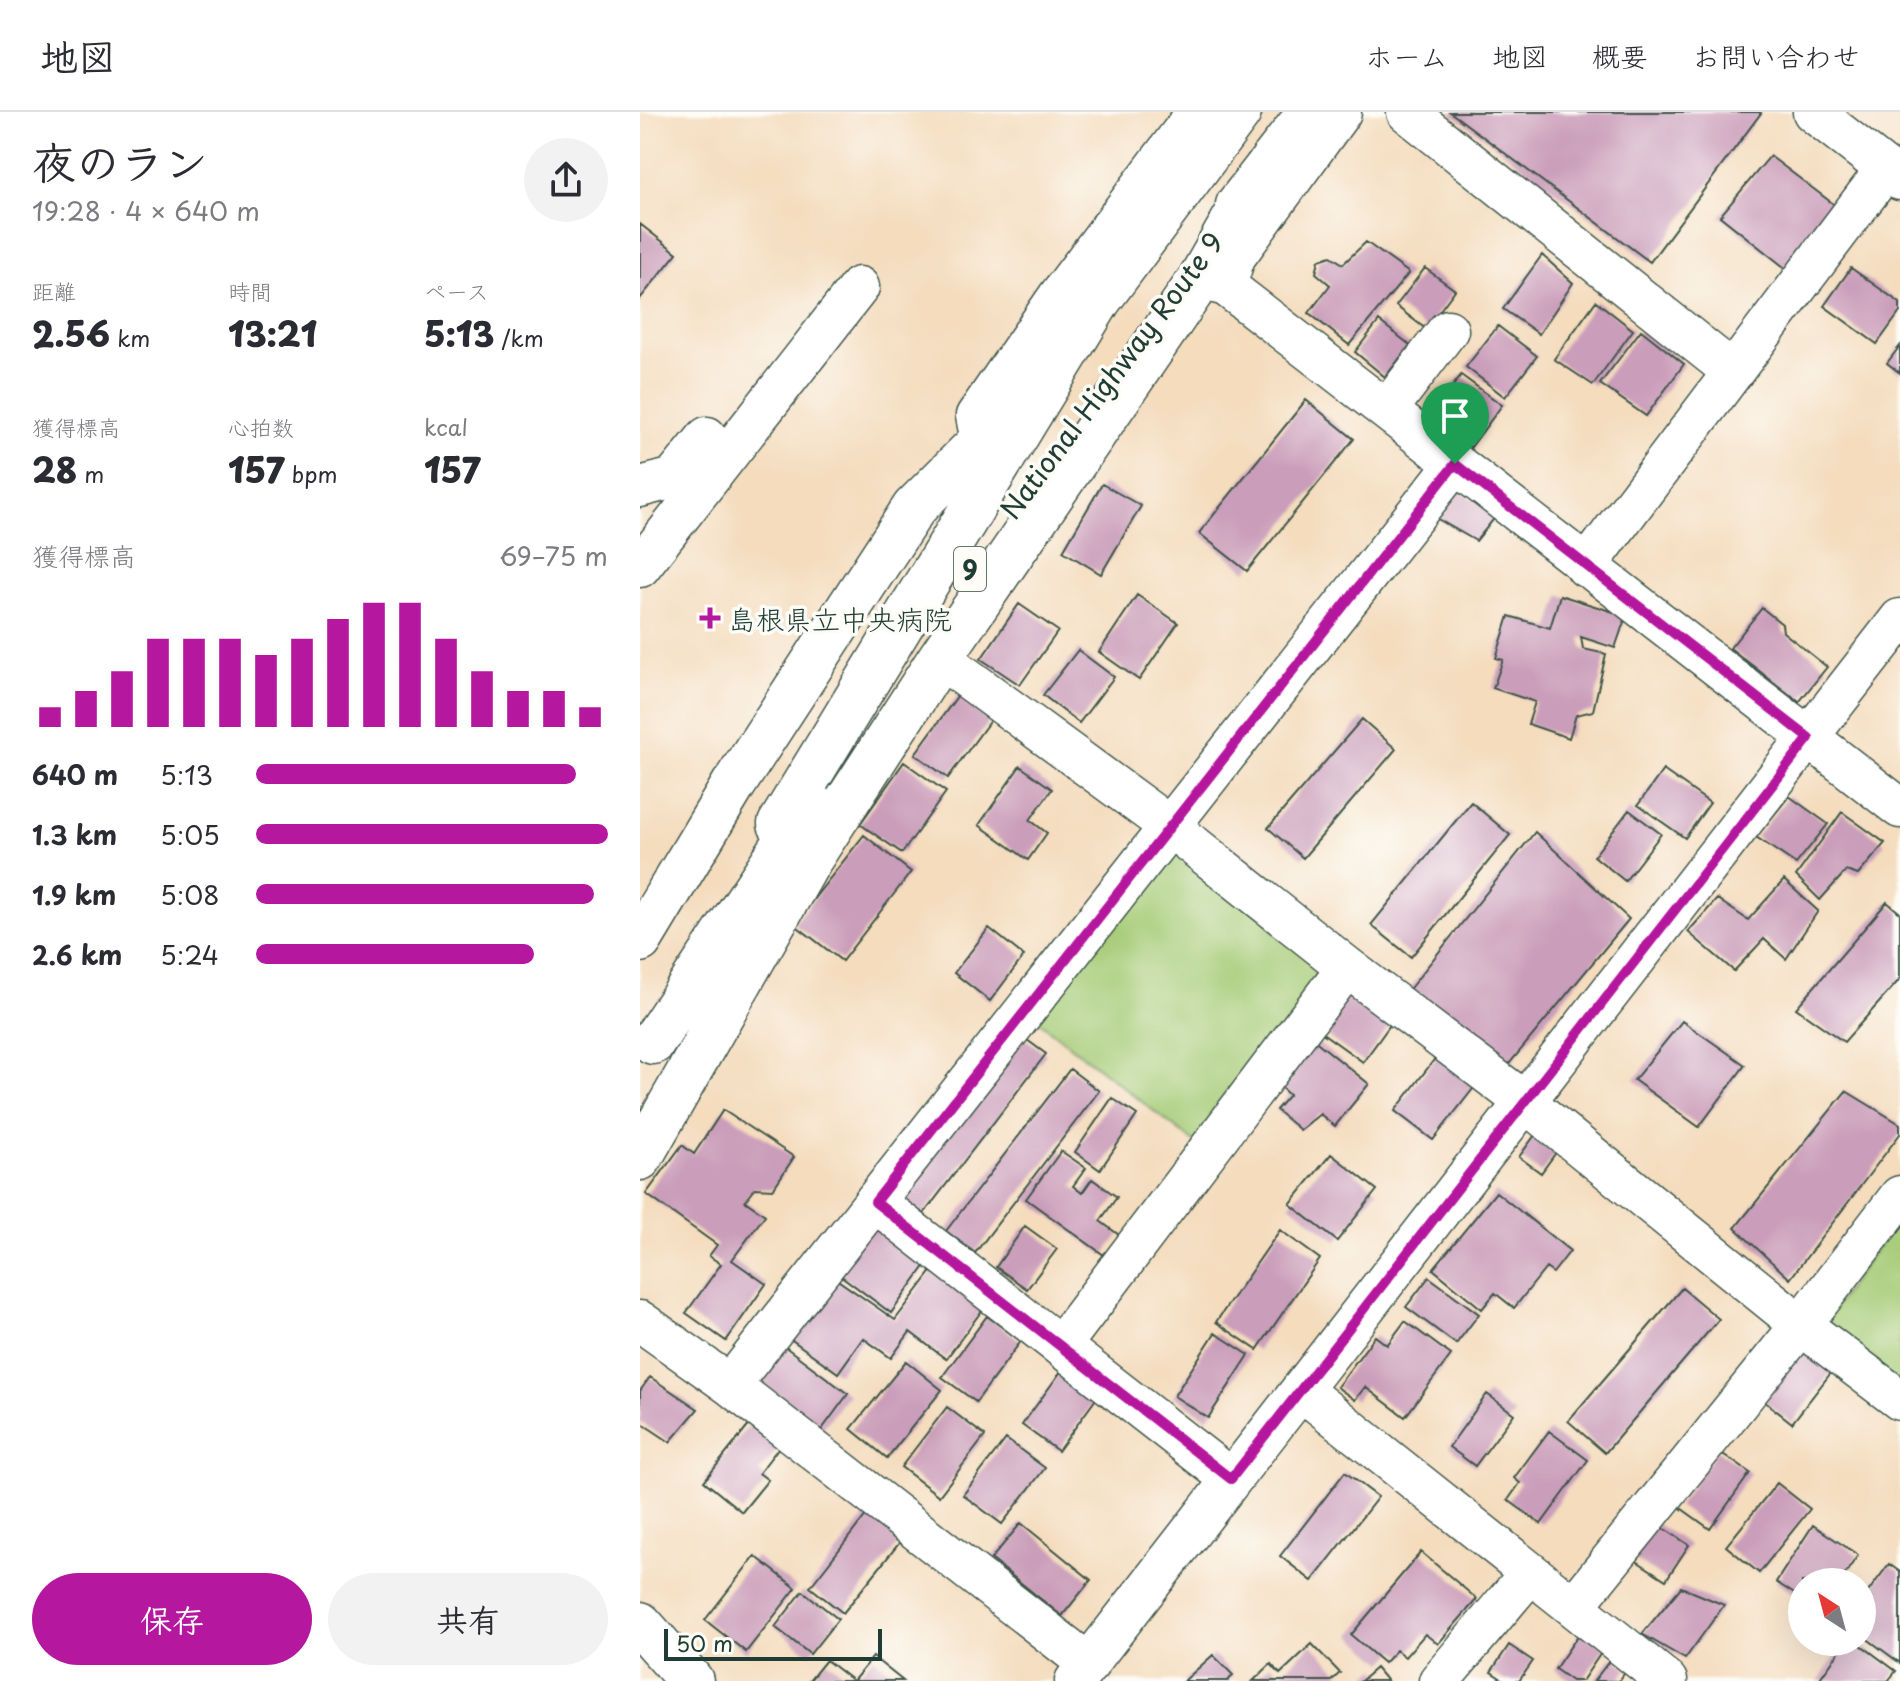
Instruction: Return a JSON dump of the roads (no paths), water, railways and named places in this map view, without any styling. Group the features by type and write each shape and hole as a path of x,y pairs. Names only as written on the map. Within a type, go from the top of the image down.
{"main road":[{"name":"National Highway Route 9","path":"646,1053 746,880 1099,300 1239,112"},
{"name":"National Highway Route 9","path":"646,1053 1054,445 1310,112"},
{"name":"9","path":"640,1158 810,859 940,658 1213,282 1255,183"},
{"name":"9","path":"640,940 734,784 914,508 981,441 1099,300"},
{"path":"640,1624 691,1681"}],"street":[{"path":"981,441 976,416 1058,297 1197,112"},
{"path":"1341,112 1235,257 1213,282 1387,410 1900,808"},
{"path":"1407,112 1732,371"},
{"path":"1586,567 1732,371 1893,174 1813,112"},
{"path":"640,487 674,478 848,279 640,567"},
{"path":"1387,410 1448,330"},
{"path":"730,1385 1455,464"},
{"path":"640,1321 730,1385 1082,1672 1900,619"},
{"path":"940,658 1169,826 1525,1102 1801,1325 1900,1400"},
{"path":"1061,1345 1347,967"},
{"path":"1574,1606 1801,1325 1900,1196"},
{"path":"875,1202 1231,1479"},
{"path":"1301,1390 1667,1681"},
{"path":"1439,1681 1530,1573"}],"place":[{"name":"島根県立中央病院","path":"710,618"}]}
